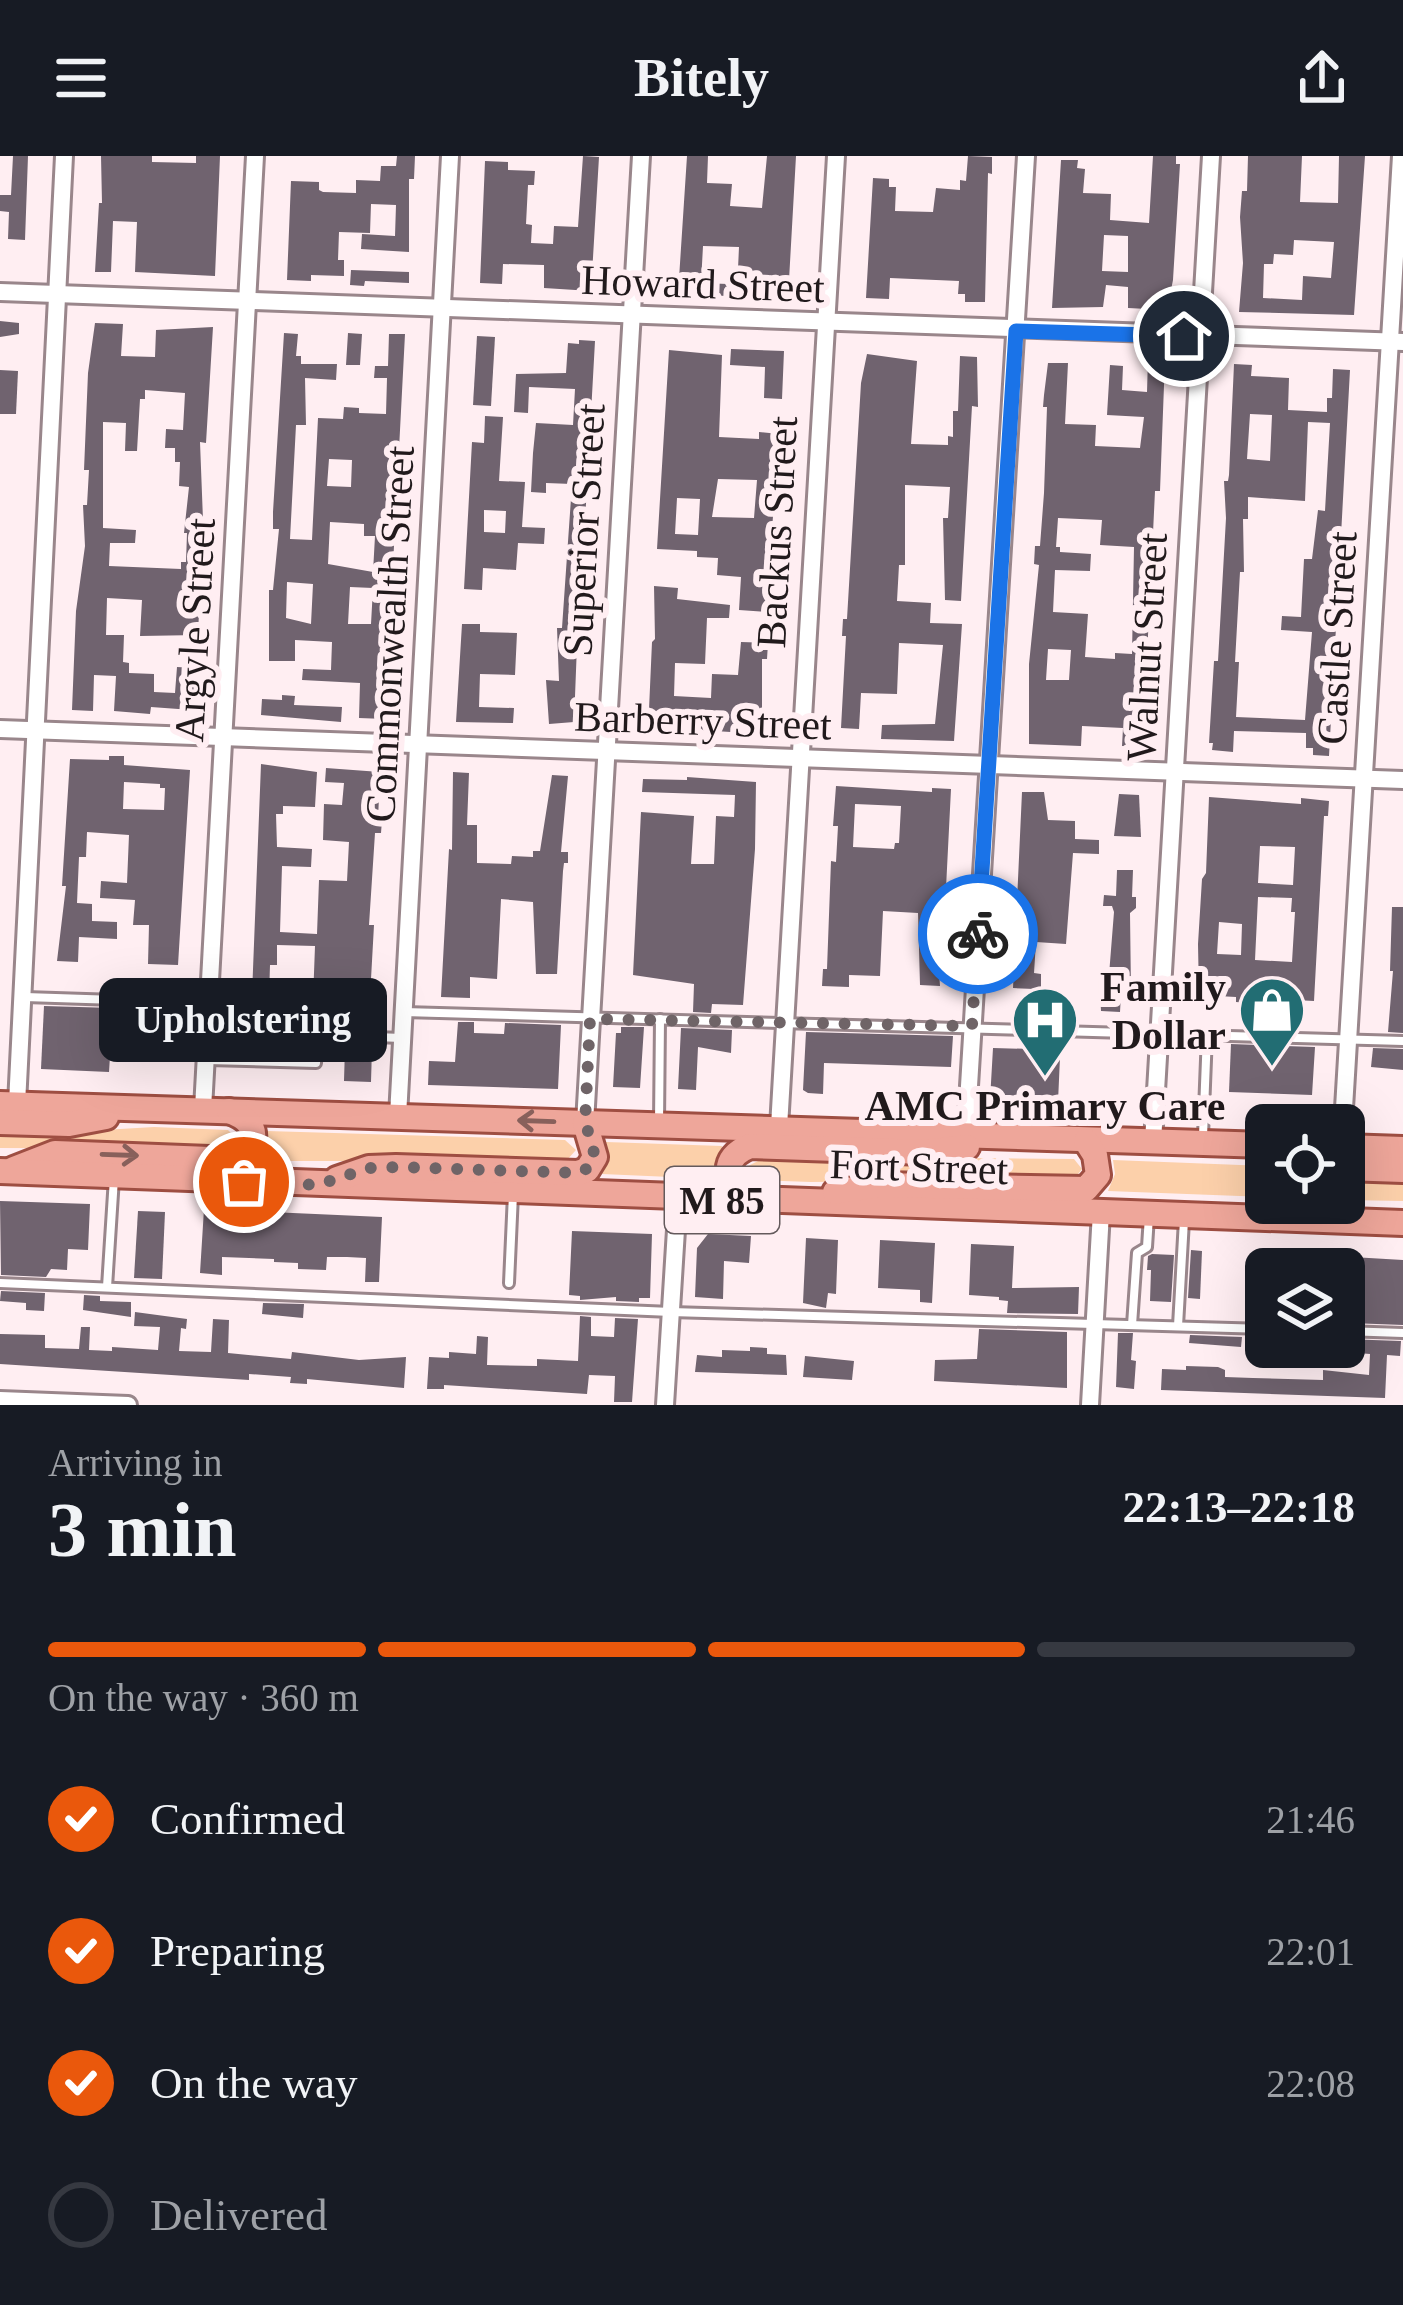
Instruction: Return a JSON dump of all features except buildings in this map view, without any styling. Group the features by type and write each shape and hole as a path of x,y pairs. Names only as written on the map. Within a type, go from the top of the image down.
{"main road":[{"name":"Fort Street","path":"6,1110 214,1109 1245,1145"},
{"path":"3,1171 55,1153 235,1160 251,1148 253,1130 246,1119 214,1109"},
{"path":"318,1185 369,1168 578,1173 592,1166 595,1157 585,1123"},
{"path":"748,1200 733,1186 727,1164 730,1156 749,1146 925,1152 1010,1137"},
{"path":"786,1200 880,1185 1086,1189 1098,1175 1087,1141"},
{"path":"1365,1148 1403,1149"},
{"path":"1365,1169 1403,1170"},
{"name":"Fort Street","path":"3,1171 1245,1218"},
{"name":"Fort Street","path":"1365,1220 1396,1220"}],"street":[{"path":"6,1110 22,997 64,156"},
{"name":"Argyle Street","path":"214,1109 206,1060 255,156"},
{"name":"Commonwealth Street","path":"398,1116 449,156"},
{"name":"Superior Street","path":"585,1123 641,156"},
{"name":"Backus Street","path":"779,1127 836,156"},
{"path":"966,1135 1026,156"},
{"name":"Walnut Street","path":"1153,1142 1210,156"},
{"name":"Castle Street","path":"1344,1104 1396,342 1401,156"},
{"name":"Howard Street","path":"0,292 1396,342"},
{"name":"Barberry Street","path":"0,729 1403,780"},
{"path":"665,1405 678,1198"},
{"path":"1090,1405 1101,1212"},
{"path":"0,1400 128,1405"}],"lane":[{"path":"22,997 209,1003"},
{"path":"404,1012 1403,1041"},
{"path":"659,1125 660,1019"},
{"path":"208,1030 403,1038"},
{"path":"206,1060 316,1063 318,1034"},
{"path":"1203,1144 1208,1034"},
{"path":"107,1288 114,1177"},
{"path":"509,1283 513,1192"},
{"path":"1132,1325 1137,1253 1148,1246 1149,1214"},
{"path":"1178,1327 1184,1216"},
{"path":"0,1283 671,1312 1245,1329"},
{"path":"1365,1332 1403,1333"}],"shaded area":[{"path":"0,1130 228,1130 235,1144 219,1149 0,1148"},
{"path":"267,1131 565,1140 576,1150 566,1161 262,1161"},
{"path":"606,1142 722,1146 716,1179 602,1174 607,1164"},
{"path":"768,1156 1074,1159 1082,1169 1074,1179 811,1182 757,1180 748,1174 748,1166"},
{"path":"1113,1160 1245,1165 1245,1196 1108,1191 1115,1174"},
{"path":"1365,1175 1403,1176 1403,1201 1365,1200"}],"way so far":[{"path":"244,1182 318,1185 369,1168 396,1167 587,1170 595,1157 585,1123 590,1019 972,1026 978,934"}],"place":[{"name":"Family Dollar","path":"1272,1069"},
{"name":"AMC Primary Care","path":"1045,1079"},
{"name":"Upholstering","path":"244,1182"}],"route":[{"path":"978,934 1016,331 1184,336"}]}
